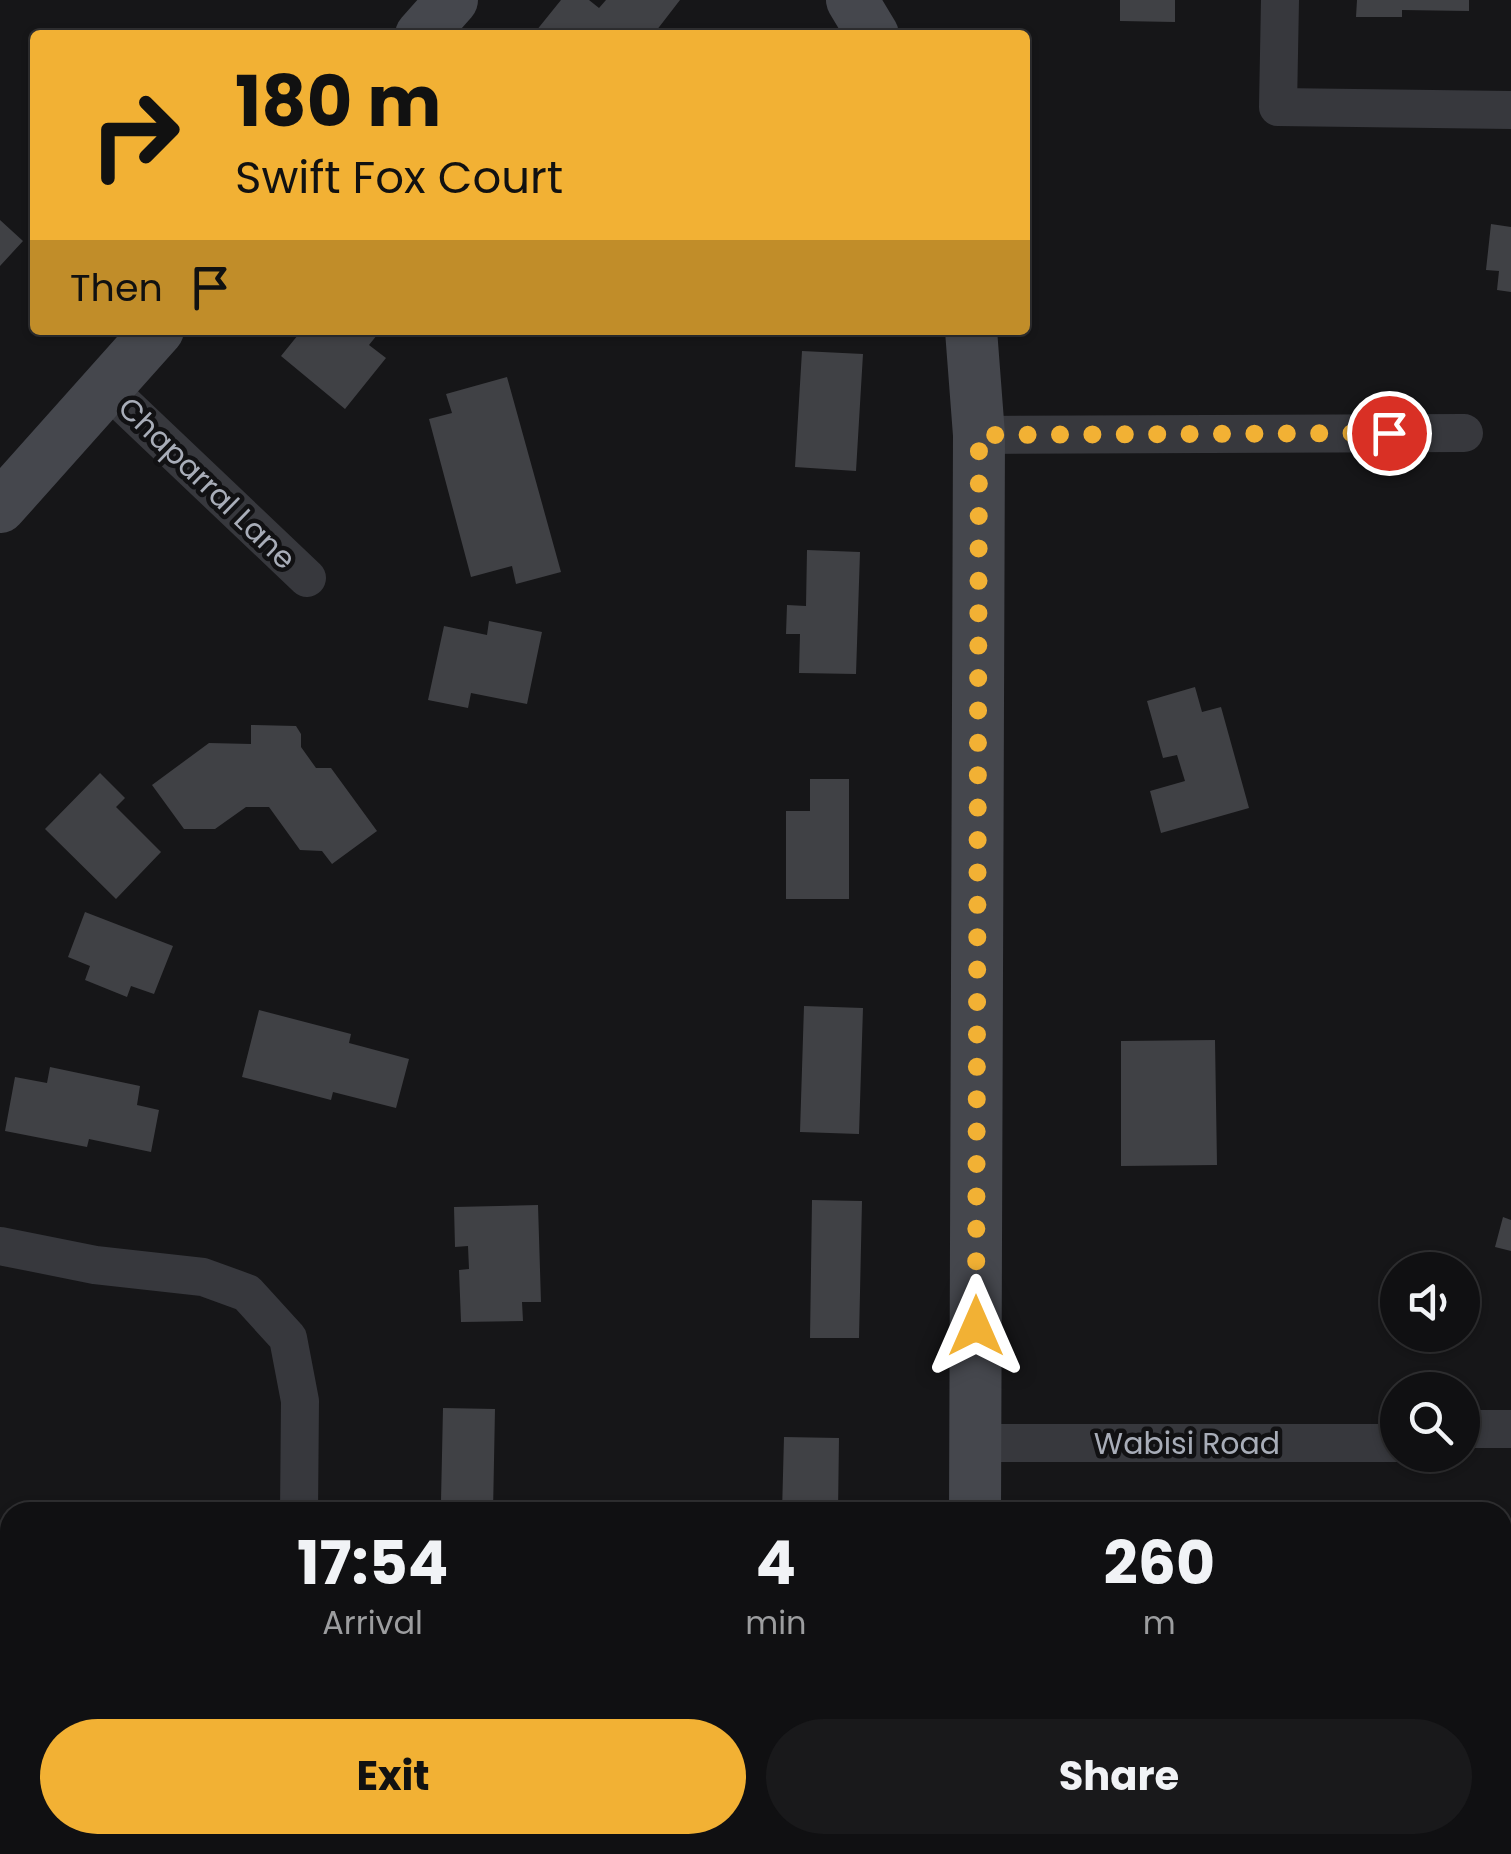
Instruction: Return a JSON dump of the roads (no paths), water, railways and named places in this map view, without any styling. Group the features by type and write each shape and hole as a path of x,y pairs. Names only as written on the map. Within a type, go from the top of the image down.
{"street":[{"path":"425,30 452,0"},
{"path":"852,0 869,30"},
{"path":"1280,0 1278,107 1511,110"},
{"path":"0,508 154,335"},
{"path":"971,335 979,435 976,1502"},
{"name":"Chaparral Lane","path":"107,388 307,578"},
{"path":"979,435 1464,433"},
{"path":"0,1246 95,1265 202,1277 247,1293 288,1338 300,1401 299,1502"},
{"path":"1480,1429 1511,1429"},
{"name":"Wabisi Road","path":"976,1443 1380,1443"}]}
